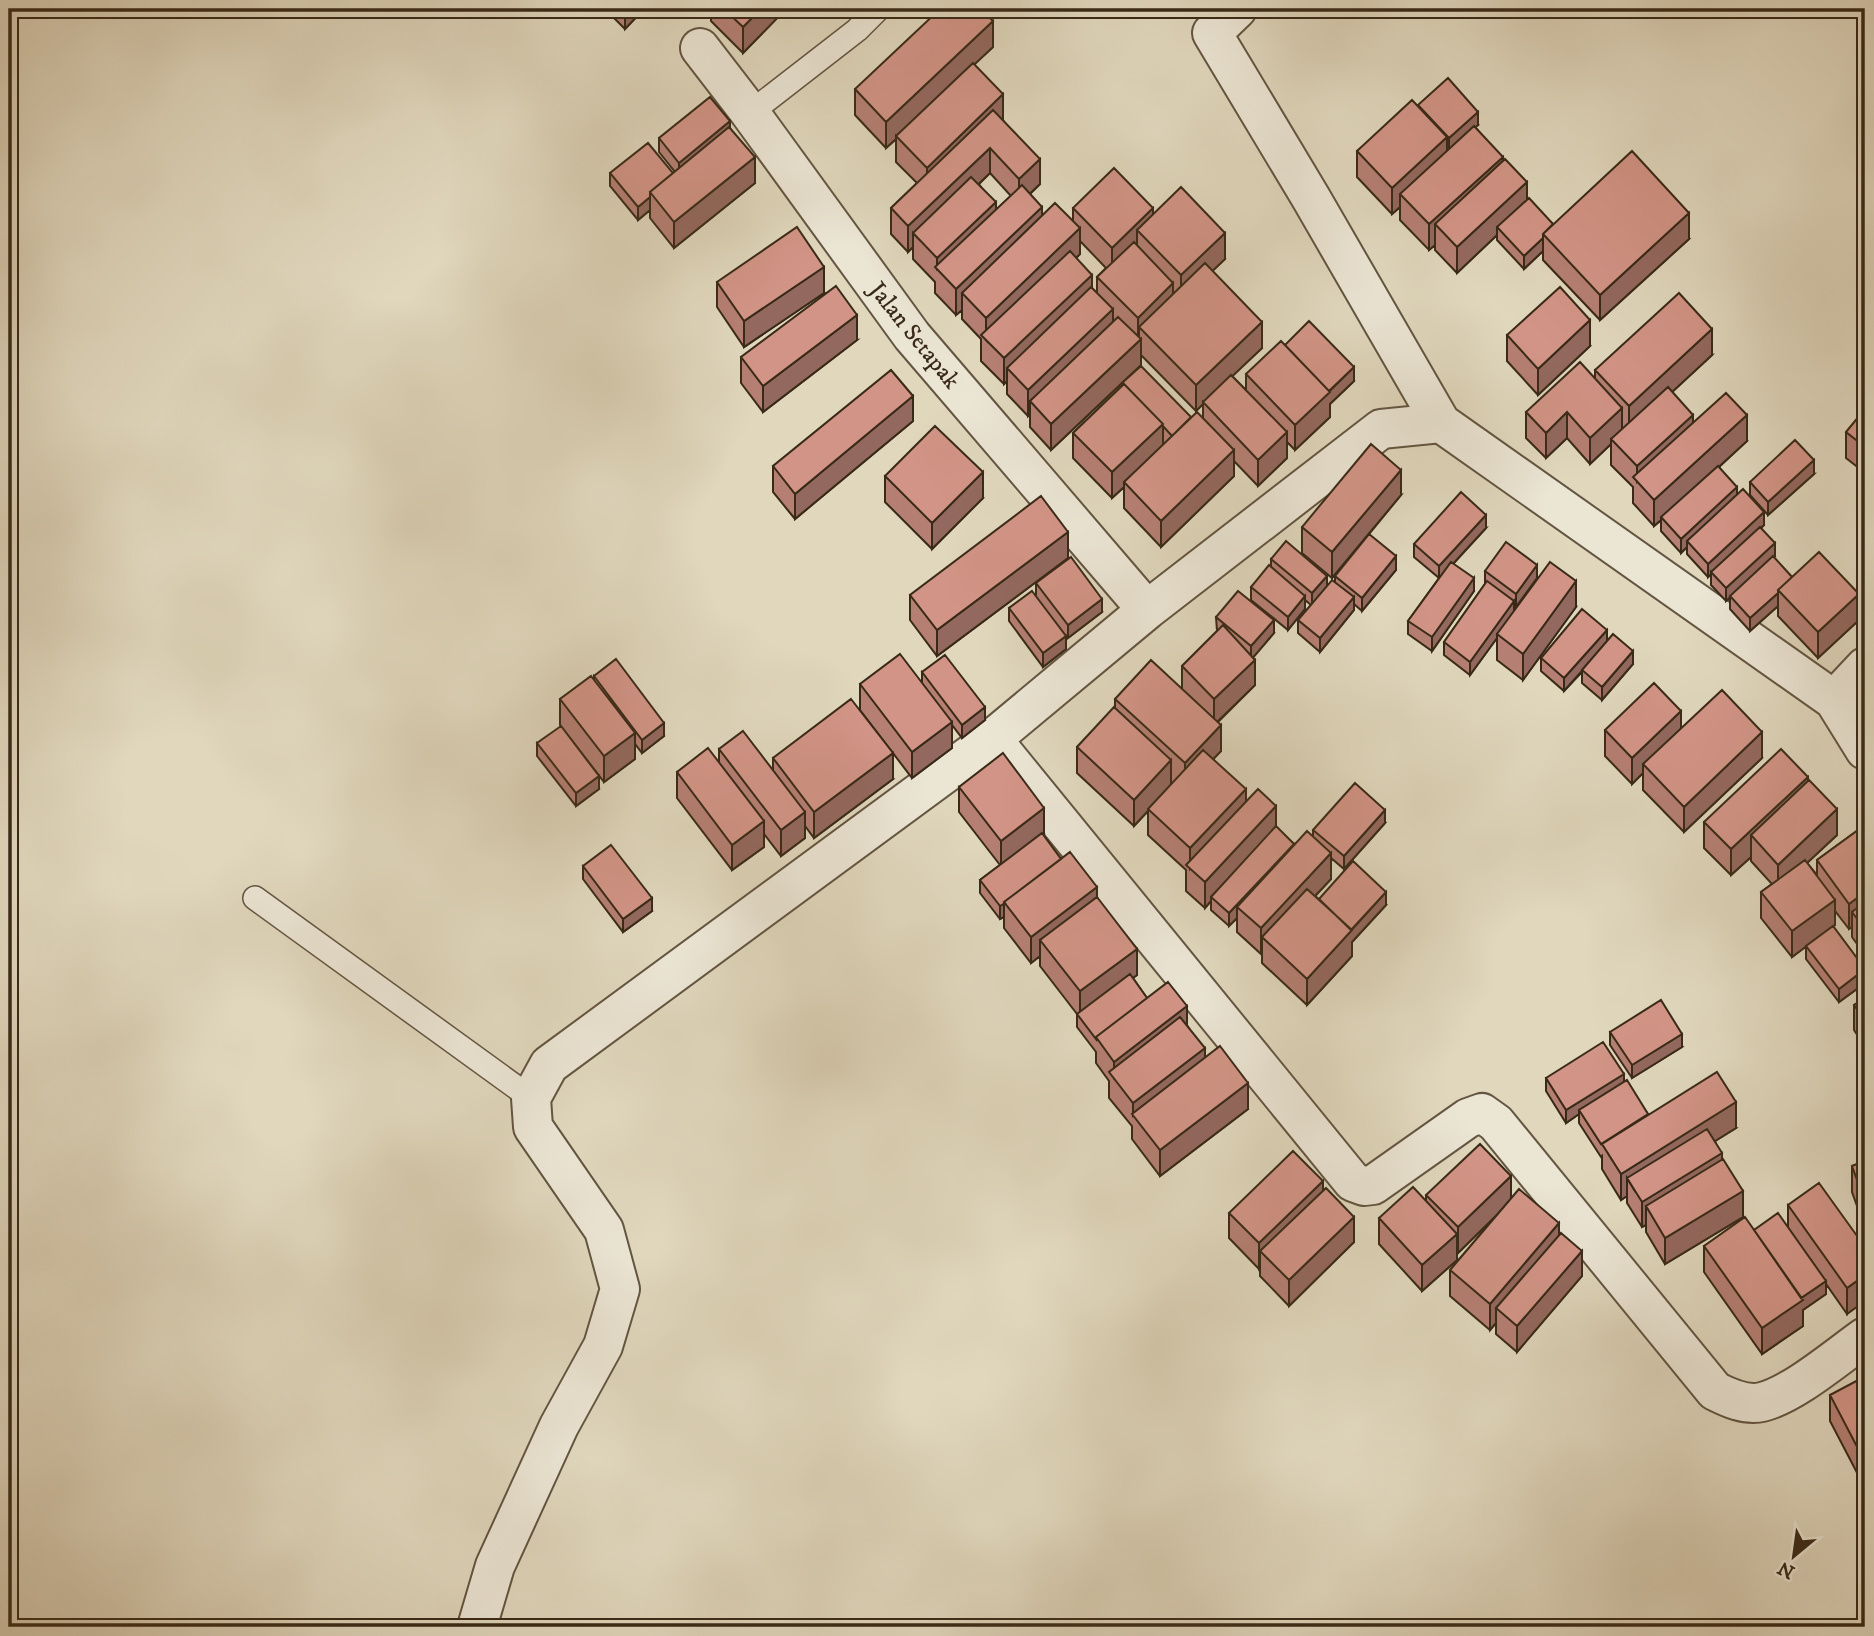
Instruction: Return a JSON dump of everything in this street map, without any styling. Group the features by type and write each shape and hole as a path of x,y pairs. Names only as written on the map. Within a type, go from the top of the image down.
{"street":[{"path":"1237,9 1212,33 1441,422 1834,700 1865,750"},
{"name":"Jalan Setapak","path":"699,48 750,113 912,336 1147,610"},
{"path":"477,1627 495,1566 559,1426 603,1346 620,1289 604,1230 534,1127 531,1098 549,1066 992,739 1147,610 1381,429 1441,422"},
{"path":"1834,700 1865,667"},
{"path":"992,739 1353,1182 1364,1186 1373,1185 1468,1118 1482,1113 1496,1124 1715,1391 1734,1401 1761,1402 1795,1387 1865,1337"}],"lane":[{"path":"750,113 857,30 878,9"},
{"path":"255,898 531,1098"}],"building":[{"path":"724,9 761,9 743,27"},
{"path":"940,9 981,9 993,21 886,122 855,89"},
{"path":"973,63 1003,94 927,168 896,136"},
{"path":"1448,78 1478,112 1449,138 1418,105"},
{"path":"710,97 730,121 679,163 659,138"},
{"path":"1412,100 1447,137 1392,188 1357,151"},
{"path":"993,110 1040,159 1019,179 990,148 908,226 891,208"},
{"path":"1474,126 1503,157 1429,224 1400,194"},
{"path":"729,127 755,157 674,222 650,192"},
{"path":"648,143 673,173 650,192 650,197 638,207 610,173"},
{"path":"1632,151 1689,213 1600,295 1543,234"},
{"path":"1505,159 1527,182 1457,247 1435,224"},
{"path":"1114,168 1153,208 1112,248 1073,208"},
{"path":"971,177 996,202 937,258 913,233"},
{"path":"1022,185 1042,207 956,289 935,267"},
{"path":"1181,187 1225,233 1181,275 1137,230"},
{"path":"1529,198 1553,224 1524,256 1497,227"},
{"path":"1055,203 1080,228 986,318 962,293"},
{"path":"797,227 824,267 744,321 717,282"},
{"path":"1134,242 1173,283 1138,318 1097,277"},
{"path":"1070,251 1092,275 1004,358 981,335"},
{"path":"1205,263 1262,322 1196,385 1139,327"},
{"path":"836,286 857,315 763,386 741,357"},
{"path":"1091,287 1113,309 1028,390 1007,368"},
{"path":"1560,287 1590,320 1538,369 1507,335"},
{"path":"1679,293 1712,329 1629,406 1595,370"},
{"path":"1118,317 1141,339 1051,424 1030,401"},
{"path":"1309,321 1354,367 1329,391 1285,345"},
{"path":"1281,341 1330,392 1295,425 1246,374"},
{"path":"1580,362 1622,408 1590,438 1567,412 1546,433 1526,412"},
{"path":"1141,366 1191,417 1172,436 1122,383"},
{"path":"891,370 913,396 795,494 773,466"},
{"path":"1231,375 1287,432 1258,460 1203,402"},
{"path":"1124,384 1163,424 1112,472 1073,433"},
{"path":"1668,387 1693,415 1637,466 1611,439"},
{"path":"1726,393 1747,415 1654,500 1633,477"},
{"path":"1865,409 1865,447 1846,432"},
{"path":"1197,412 1234,450 1161,521 1124,482"},
{"path":"935,426 983,472 932,523 885,476"},
{"path":"1795,440 1814,460 1768,502 1750,482"},
{"path":"1371,444 1401,470 1332,552 1302,527"},
{"path":"1718,466 1737,487 1681,539 1661,517"},
{"path":"1743,489 1764,512 1708,564 1687,541"},
{"path":"1461,492 1486,515 1439,566 1414,544"},
{"path":"1041,496 1068,532 937,630 910,595"},
{"path":"1760,527 1775,543 1726,588 1711,572"},
{"path":"1369,534 1396,556 1362,598 1335,576"},
{"path":"1286,541 1327,576 1312,593 1271,559"},
{"path":"1506,542 1537,565 1516,594 1485,571"},
{"path":"1819,552 1859,594 1818,632 1778,590"},
{"path":"1773,556 1792,577 1750,618 1730,596"},
{"path":"1071,557 1102,599 1068,625 1036,583"},
{"path":"1451,562 1474,578 1432,637 1408,621"},
{"path":"1550,562 1576,581 1523,654 1497,634"},
{"path":"1269,565 1305,596 1288,617 1251,587"},
{"path":"1332,580 1354,597 1320,638 1298,620"},
{"path":"1487,581 1514,601 1470,662 1444,642"},
{"path":"1032,591 1066,636 1043,653 1009,608"},
{"path":"1238,591 1274,620 1251,646 1216,617"},
{"path":"1582,609 1607,630 1564,678 1541,658"},
{"path":"1223,625 1255,660 1214,699 1182,666"},
{"path":"1613,634 1633,651 1602,687 1582,670"},
{"path":"900,654 952,722 912,752 860,684"},
{"path":"945,655 985,707 962,725 922,672"},
{"path":"616,659 664,723 642,740 594,676"},
{"path":"1151,660 1221,725 1185,763 1115,699"},
{"path":"591,676 635,733 604,756 560,699"},
{"path":"1654,683 1681,711 1632,758 1605,730"},
{"path":"1722,690 1762,732 1684,807 1643,764"},
{"path":"851,699 893,753 814,812 773,758"},
{"path":"1114,707 1171,760 1134,800 1077,747"},
{"path":"561,726 599,776 576,793 537,743"},
{"path":"743,731 805,812 781,830 719,749"},
{"path":"708,748 764,821 732,845 677,772"},
{"path":"1781,749 1808,777 1731,849 1704,822"},
{"path":"1203,750 1246,789 1190,848 1148,809"},
{"path":"1003,753 1044,808 1001,841 959,787"},
{"path":"1809,780 1837,809 1778,865 1751,835"},
{"path":"1355,783 1385,810 1344,856 1313,830"},
{"path":"1258,789 1276,806 1205,882 1186,865"},
{"path":"1865,825 1865,892 1849,904 1817,860"},
{"path":"1276,826 1294,844 1229,913 1211,897"},
{"path":"1307,831 1331,853 1261,928 1237,907"},
{"path":"1042,833 1061,859 1000,906 980,880"},
{"path":"611,845 652,898 623,919 583,866"},
{"path":"1070,852 1097,887 1031,937 1004,902"},
{"path":"1805,860 1835,900 1792,931 1761,892"},
{"path":"1353,861 1386,892 1351,930 1319,899"},
{"path":"1307,889 1352,930 1307,979 1262,937"},
{"path":"1097,897 1137,949 1080,991 1040,940"},
{"path":"1865,902 1865,929 1852,912"},
{"path":"1833,926 1865,969 1839,989 1806,946"},
{"path":"1130,974 1147,998 1096,1039 1077,1014"},
{"path":"1168,982 1187,1006 1114,1062 1096,1037"},
{"path":"1865,998 1865,1021 1854,1005"},
{"path":"1661,1000 1682,1034 1632,1065 1610,1032"},
{"path":"1180,1017 1205,1048 1133,1103 1109,1072"},
{"path":"1603,1042 1624,1074 1566,1110 1546,1078"},
{"path":"1220,1046 1248,1083 1160,1150 1132,1114"},
{"path":"1717,1072 1736,1102 1621,1174 1602,1144"},
{"path":"1627,1080 1648,1114 1601,1144 1579,1110"},
{"path":"1707,1129 1722,1153 1642,1202 1627,1178"},
{"path":"1480,1144 1511,1176 1458,1227 1426,1195"},
{"path":"1293,1151 1323,1181 1259,1243 1229,1213"},
{"path":"1723,1159 1743,1191 1665,1238 1646,1206"},
{"path":"1865,1161 1865,1202 1852,1166"},
{"path":"1819,1183 1865,1247 1865,1275 1847,1288 1788,1205"},
{"path":"1413,1187 1457,1234 1422,1265 1379,1218"},
{"path":"1326,1188 1354,1217 1289,1280 1260,1251"},
{"path":"1519,1189 1559,1223 1490,1304 1450,1270"},
{"path":"1778,1213 1826,1281 1801,1298 1754,1230"},
{"path":"1745,1217 1803,1300 1762,1328 1704,1246"},
{"path":"1561,1233 1582,1251 1517,1326 1496,1308"},
{"path":"1862,1378 1865,1385 1865,1462 1830,1395"}]}
